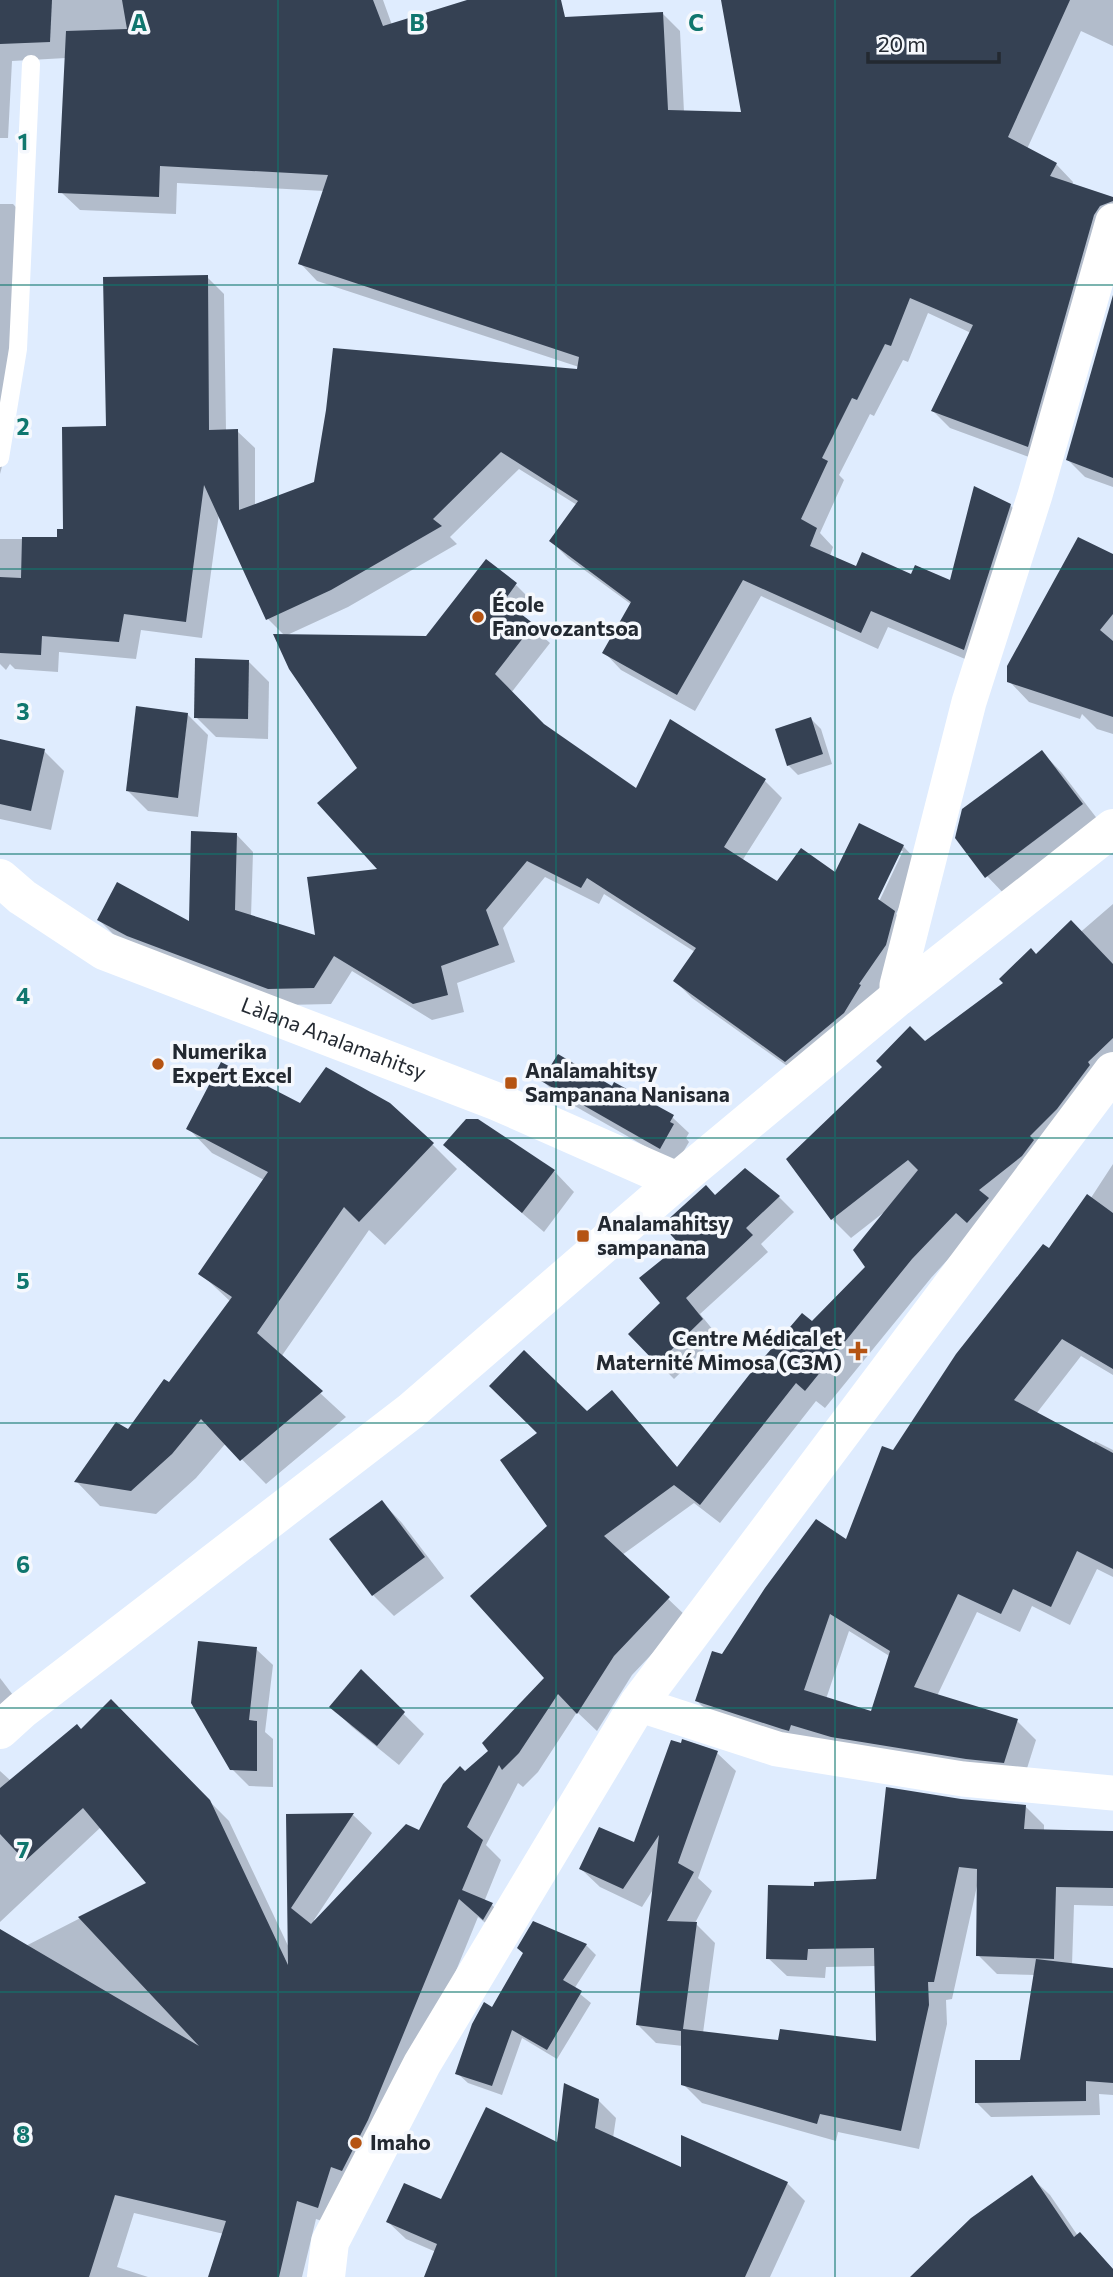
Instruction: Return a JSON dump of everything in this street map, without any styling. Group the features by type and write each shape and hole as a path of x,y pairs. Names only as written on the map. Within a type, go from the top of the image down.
{"main road":[{"path":"0,1730 22,1710 411,1411 677,1181 897,998 1113,828"},
{"name":"Làlana Analamahitsy","path":"7,894 104,951 498,1102 677,1181"},
{"path":"307,2277 328,2259 422,2064 638,1704 1113,1071"}],"street":[{"path":"897,998 897,985 969,702 1035,495 1113,221"},
{"path":"638,1704 777,1749 963,1779 1113,1793"}],"lane":[{"path":"0,458 18,349 31,64"},
{"path":"0,346 18,349"}],"building":[{"path":"0,0 52,0 50,42 0,44"},
{"path":"122,0 373,0 383,26 467,0 561,0 565,17 663,12 668,110 741,112 721,0 1070,0 1008,137 1057,163 1050,176 1113,197 1113,201 1100,206 1094,215 1028,447 931,411 973,325 910,298 891,346 885,344 857,400 852,398 822,458 828,461 801,519 817,528 810,546 856,566 862,552 911,574 915,565 950,580 974,486 1011,504 964,650 871,611 861,633 743,580 677,695 602,653 631,602 549,541 578,501 501,452 433,519 442,526 331,590 266,620 204,485 186,622 124,614 119,642 42,636 41,655 0,653 0,577 21,578 22,537 57,537 57,529 63,529 62,427 106,426 103,277 208,275 209,430 238,429 239,510 314,482 333,348 577,369 579,357 298,264 328,175 160,166 159,197 58,193 66,31 127,29"},
{"path":"1113,295 1113,478 1066,460"},
{"path":"1078,537 1113,554 1113,614 1100,630 1113,641 1113,717 1007,682 1007,666"},
{"path":"486,559 517,583 504,601 534,624 495,674 544,724 636,788 670,719 766,779 724,847 777,881 801,848 835,872 859,823 904,845 878,899 895,911 886,945 859,984 861,985 844,1013 785,1062 673,981 696,948 587,878 581,888 527,861 486,910 499,945 441,966 448,995 413,1004 334,956 314,988 268,989 127,936 97,920 117,882 189,921 191,831 237,833 235,910 315,935 307,877 377,869 317,803 357,768 289,669 273,634 426,636"},
{"path":"195,658 249,660 248,719 194,718"},
{"path":"136,706 188,713 178,798 126,791"},
{"path":"811,717 823,754 787,766 775,729"},
{"path":"0,739 45,749 31,811 0,804"},
{"path":"1042,750 1083,804 985,878 955,838 962,809"},
{"path":"1071,920 1113,964 1113,1038 1088,1062 1090,1065 1057,1109 1030,1136 1034,1140 1022,1156 979,1190 989,1198 967,1223 956,1213 912,1259 805,1391 796,1383 700,1505 674,1485 604,1536 670,1597 614,1656 577,1714 558,1694 519,1753 502,1770 499,1765 467,1827 483,1840 462,1890 493,1903 483,1920 459,1899 368,2120 342,2171 331,2167 318,2208 297,2201 279,2277 208,2277 226,2221 115,2195 89,2277 0,2277 0,1929 199,2046 78,1917 146,1883 83,1808 25,1861 0,1834 0,1788 77,1724 81,1729 111,1699 210,1800 288,1965 286,1814 354,1813 291,1908 311,1924 406,1824 419,1830 443,1784 460,1766 465,1771 488,1751 482,1743 544,1678 470,1596 547,1526 500,1460 537,1433 489,1386 524,1350 587,1411 612,1390 677,1467 802,1313 812,1321 865,1267 853,1250 918,1170 908,1160 831,1220 786,1159 882,1067 876,1061 910,1026 925,1041 1003,983 999,979 1031,948 1036,954"},
{"path":"558,1054 612,1086 614,1082 674,1115 670,1122 674,1124 660,1149 541,1081"},
{"path":"221,1062 300,1103 326,1067 390,1103 434,1143 359,1222 344,1207 257,1333 323,1391 240,1461 201,1419 172,1454 131,1491 74,1482 116,1422 128,1429 164,1379 169,1382 232,1297 198,1274 268,1172 186,1129"},
{"path":"466,1119 478,1119 555,1170 522,1213 443,1145"},
{"path":"745,1168 780,1196 746,1228 753,1235 686,1298 703,1319 657,1364 628,1334 660,1303 639,1278 680,1245 662,1225 706,1185 715,1195"},
{"path":"1087,1194 1113,1213 1113,1369 1062,1339 1014,1400 1113,1453 1113,1569 1077,1551 1051,1607 1013,1589 1001,1614 958,1594 914,1687 1018,1719 1004,1763 831,1737 791,1725 789,1731 695,1701 712,1651 722,1654 765,1588 816,1519 846,1539 882,1446 893,1450 956,1354 1043,1244 1049,1248","holes":["830,1614 890,1651 871,1711 804,1690"]},
{"path":"382,1500 425,1557 372,1596 329,1539"},
{"path":"198,1641 257,1647 249,1720 257,1721 257,1771 230,1770 191,1703"},
{"path":"361,1669 405,1712 377,1746 329,1707"},
{"path":"682,1739 718,1751 678,1863 694,1872 667,1921 697,1922 683,2029 778,2040 780,2029 876,2041 874,1948 808,1949 807,1960 766,1959 768,1885 814,1886 814,1882 876,1879 886,1787 961,1799 1026,1805 1024,1829 1113,1831 1113,1888 1056,1887 1054,1959 976,1956 977,1869 959,1867 934,1982 928,1982 929,2005 901,2131 820,2114 817,2124 681,2085 681,2031 636,2025 659,1835 623,1889 579,1869 599,1827 634,1842 671,1740 681,1743"},
{"path":"533,1921 587,1944 563,1980 582,1991 547,2050 512,2030 492,2086 455,2074 472,2024 484,2002 492,2007 523,1953 517,1948"},
{"path":"1036,1959 1113,1968 1113,2083 1086,2081 1086,2101 975,2103 975,2060 1020,2060"},
{"path":"564,2083 599,2099 595,2128 681,2167 681,2135 788,2182 745,2277 424,2277 437,2244 386,2222 404,2183 441,2199 486,2107 557,2142"},
{"path":"1032,2175 1074,2237 1080,2232 1113,2269 1113,2277 910,2277 971,2218"}],"place":[{"name":"École Fanovozantsoa","path":"478,617"},
{"name":"Numerika Expert Excel","path":"158,1064"},
{"name":"Analamahitsy Sampanana Nanisana","path":"511,1083"},
{"name":"Analamahitsy sampanana","path":"583,1236"},
{"name":"Centre Médical et Maternité Mimosa (C3M)","path":"858,1351"},
{"name":"Imaho","path":"356,2143"}]}
